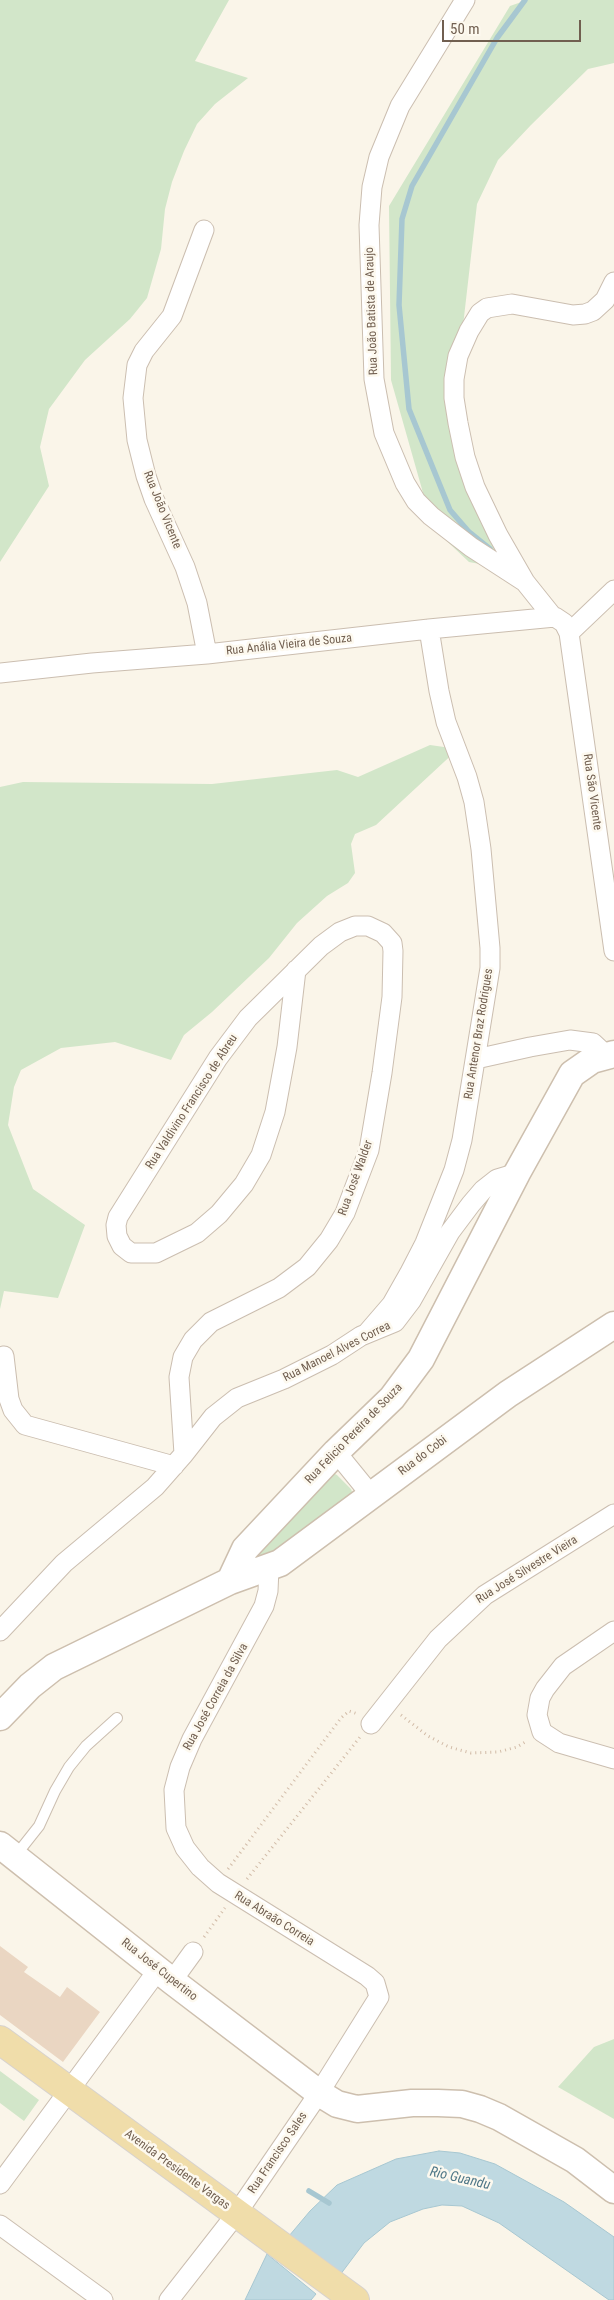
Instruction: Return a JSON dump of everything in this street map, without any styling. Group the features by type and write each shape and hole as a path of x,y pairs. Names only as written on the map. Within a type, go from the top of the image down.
{"main road":[{"name":"Rua Felicio Pereira de Souza","path":"230,1581 245,1549 336,1452 392,1398 421,1358 517,1173 572,1074 584,1064 610,1055"},
{"name":"Rua do Cobi","path":"230,1581 269,1568 297,1552 508,1394 614,1325"},
{"path":"0,1717 30,1686 54,1667 230,1581"},
{"name":"Rua José Cupertino","path":"8,1850 165,1975 319,2093 337,2104 357,2109 412,2102 462,2104 498,2117 575,2160 614,2190"},
{"name":"Avenida Presidente Vargas","path":"0,2040 355,2300"}],"street":[{"name":"Rua João Batista de Araujo","path":"464,0 400,106 379,157 372,186 369,225 374,379 384,433 405,483 416,501 431,516 471,547 525,582"},
{"name":"Rua João Vicente","path":"204,230 172,316 144,351 137,366 133,398 137,440 146,476 154,499 185,567 196,603 207,654"},
{"path":"614,282 604,300 592,311 585,314 573,315 512,304 487,308 480,313 469,331 458,356 454,379 454,398 465,457 482,503 525,582 553,617 561,620 569,633 614,590"},
{"name":"Rua Anália Vieira de Souza","path":"0,673 92,663 207,654 429,628 553,617"},
{"name":"Rua Antenor Braz Rodrigues","path":"367,1333 392,1304 425,1243 444,1198 462,1140 490,968 490,948 481,849 474,802 444,714 429,628"},
{"name":"Rua São Vicente","path":"569,633 614,951"},
{"name":"Rua José Walder","path":"179,1460 179,1377 183,1357 194,1340 211,1322 279,1288 307,1267 345,1214 369,1150 392,997 392,943 377,928 355,926 340,932 321,946 296,970"},
{"name":"Rua Valdivino Francisco de Abreu","path":"296,970 287,1047 275,1112 260,1155 244,1184 219,1214 197,1233 156,1253 136,1254 122,1246 117,1236 116,1225 118,1218 218,1058 248,1018 296,970"},
{"name":"Rua Felicio Pereira de Souza","path":"476,1059 570,1040 594,1043 610,1055"},
{"name":"Rua Manoel Alves Correa","path":"0,1631 64,1563 155,1487 179,1460 212,1417 237,1398 306,1368 367,1333 389,1325 403,1314 450,1232 483,1190 497,1179 517,1173"},
{"path":"4,1356 9,1399 13,1410 24,1425 179,1460"},
{"path":"336,1452 372,1495"},
{"name":"Rua José Silvestre Vieira","path":"371,1724 438,1639 484,1595 614,1514"},
{"name":"Rua José Correia da Silva","path":"176,1828 174,1790 180,1767 192,1739 264,1606 268,1591 269,1568"},
{"path":"614,1631 563,1666 540,1698 536,1715 542,1732 559,1743 614,1759"},
{"name":"Rua Abraão Correia","path":"176,1828 185,1848 200,1867 218,1883 366,1976 378,1988 378,1999"},
{"path":"0,2184 69,2092 165,1975 193,1952"},
{"name":"Rua Francisco Sales","path":"169,2300 237,2214 319,2093 378,1999"},
{"path":"0,2225 103,2300"}],"lane":[{"path":"8,1850 39,1826 55,1791 69,1767 86,1746 117,1718"}],"path":[{"path":"389,1702 409,1722 428,1736 449,1747 471,1753 498,1752 516,1747 542,1732"},
{"path":"193,1952 235,1895 371,1724 352,1711 341,1718 218,1883"}],"green space":[{"path":"0,0 229,0 195,61 248,78 215,104 197,124 184,151 172,182 165,209 161,249 147,298 130,319 85,360 49,409 40,447 49,486 0,562"},
{"path":"527,0 614,0 614,63 588,69 531,125 498,160 477,204 451,430 514,554 502,568 469,562 433,528 391,380 389,206 510,6"},
{"path":"430,745 458,749 376,825 355,834 351,844 355,873 348,883 327,896 297,923 269,958 212,1012 184,1035 171,1060 115,1042 61,1048 21,1070 14,1087 8,1125 33,1189 85,1225 58,1298 4,1291 0,1309 0,787 23,782 212,784 337,770 358,777"},
{"path":"329,1471 337,1475 351,1489 354,1497 257,1564 254,1555"},
{"path":"614,2039 614,2119 558,2087 594,2047"},
{"path":"0,2071 39,2100 24,2121 0,2103"}],"water":[{"name":"Rio Guandu","path":"439,2151 460,2153 495,2164 564,2202 614,2237 614,2300 609,2300 499,2223 462,2206 442,2205 423,2209 390,2222 364,2243 340,2275 289,2236 310,2211 337,2185 396,2159"},
{"path":"267,2254 316,2294 311,2300 245,2300"}],"building":[{"path":"0,1946 28,1967 24,1972 60,1997 67,1987 100,2012 63,2062 0,2015"}],"waterway":[{"path":"490,549 469,532 450,510 409,409 399,305 402,219 412,186 497,38 525,0"},
{"path":"309,2191 329,2203"}]}
